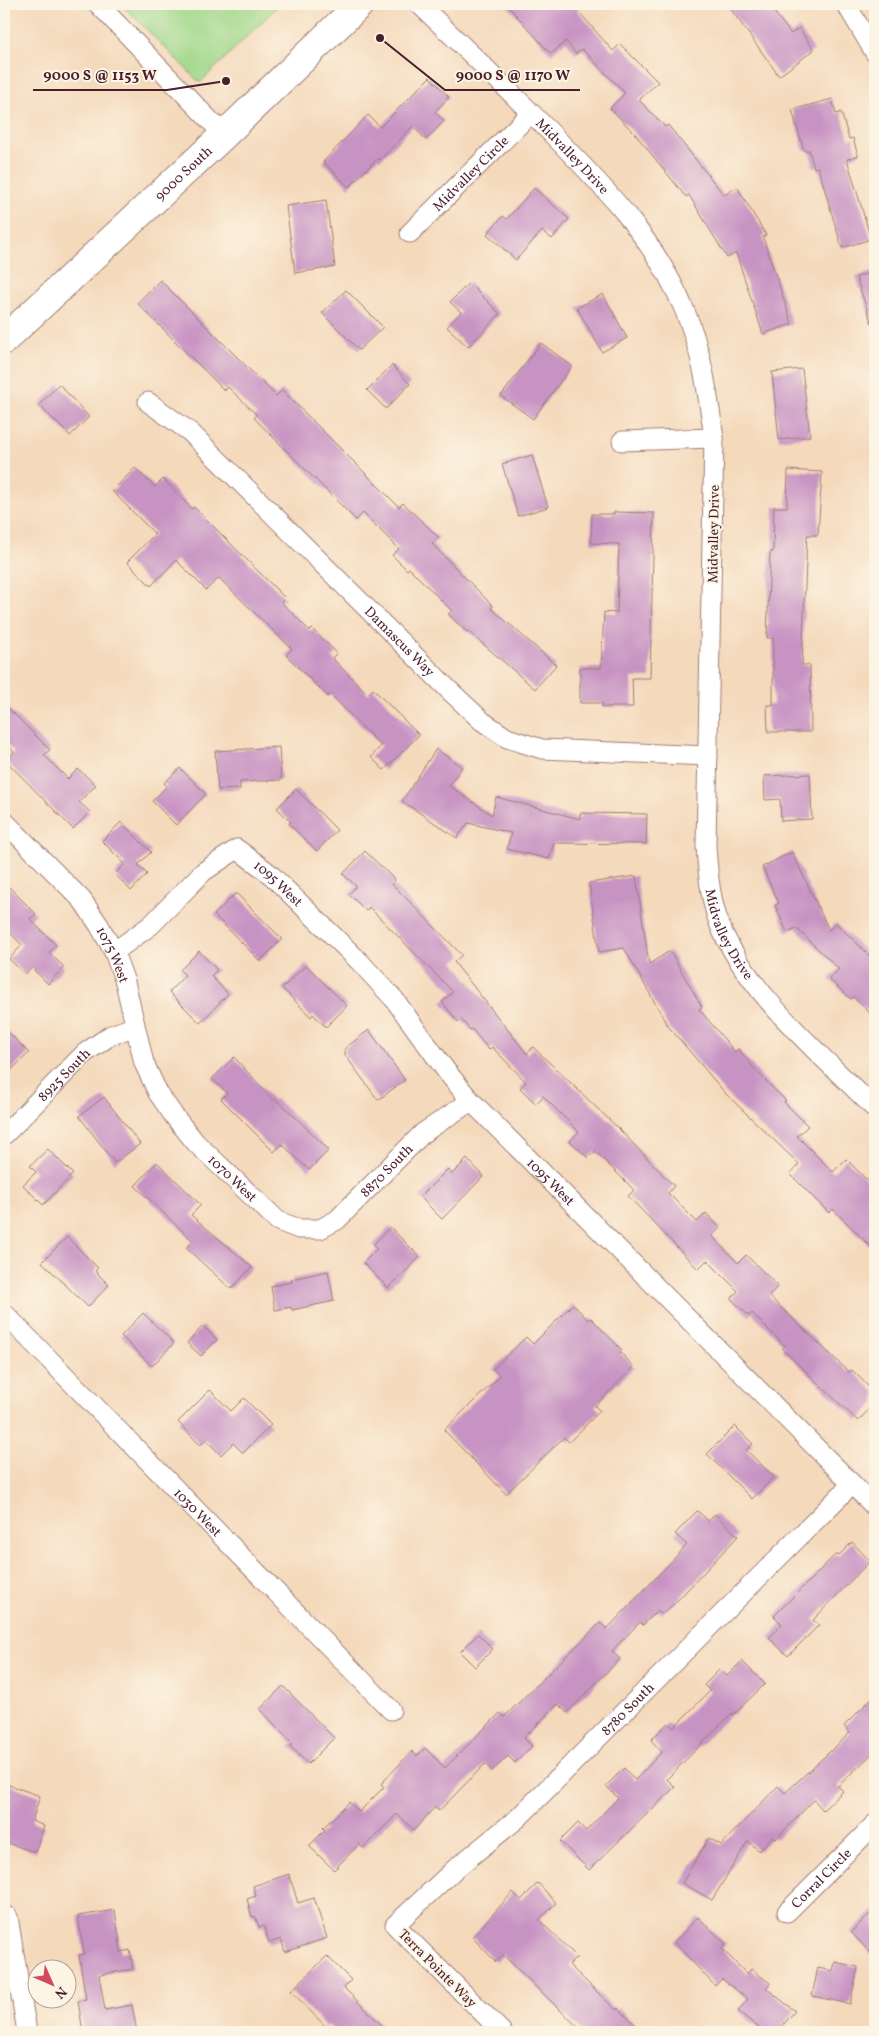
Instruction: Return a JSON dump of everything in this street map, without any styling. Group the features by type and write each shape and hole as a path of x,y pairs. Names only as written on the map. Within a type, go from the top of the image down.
{"main road":[{"name":"9000 South","path":"4,340 224,135 360,4"}],"street":[{"path":"98,4 224,135"},
{"name":"Midvalley Drive","path":"419,4 597,179 630,216 659,259 685,309 705,373 714,438 706,846 710,890 723,934 748,978 875,1109"},
{"path":"846,4 875,53"},
{"name":"Midvalley Circle","path":"410,234 531,113"},
{"name":"Damascus Way","path":"148,402 190,432 450,691 482,721 507,738 542,749 708,756"},
{"path":"622,441 714,438"},
{"name":"1075 West","path":"4,821 82,900 99,925 114,952 124,982 144,1063 158,1093 174,1116"},
{"name":"1095 West","path":"114,952 151,924 203,872 237,848 269,872 359,961 394,999 447,1072 471,1101 875,1508"},
{"name":"8925 South","path":"4,1135 85,1053 111,1035 134,1027"},
{"name":"8870 South","path":"299,1229 320,1229 336,1220 423,1134 471,1101"},
{"name":"1070 West","path":"174,1116 196,1143 260,1206 278,1221 299,1229"},
{"name":"1030 West","path":"4,1313 391,1710"},
{"name":"8780 South","path":"395,1925 455,1869 518,1818 852,1484"},
{"name":"Corral Circle","path":"787,1912 875,1824"},
{"path":"8,1917 27,2032"},
{"name":"Terra Pointe Way","path":"395,1925 502,2032"}],"green space":[{"path":"121,4 280,4 200,83"}],"building":[{"path":"506,4 572,4 613,51 620,44 658,82 639,100 665,127 668,125 724,195 737,187 766,235 763,237 792,324 763,334 736,253 727,258 689,195 686,197 636,135 610,108 625,93 582,49 576,54 566,41 551,54"},
{"path":"727,4 768,4 791,34 799,28 814,50 779,76"},
{"path":"430,77 449,97 435,112 444,121 426,140 413,126 380,160 378,158 349,187 323,162 368,115 380,127"},
{"path":"832,99 836,114 841,112 849,139 853,138 858,156 847,159 871,239 842,248 818,167 814,168 809,150 804,151 792,110"},
{"path":"534,188 569,219 552,239 542,231 516,260 487,234 503,216 507,219"},
{"path":"326,200 335,267 295,273 286,206"},
{"path":"875,271 875,323 872,324 856,277"},
{"path":"160,280 276,396 282,390 399,507 403,503 439,538 432,544 493,606 491,608 556,665 535,689 448,614 452,611 409,568 407,570 392,555 399,549 363,513 356,520 254,418 257,415 228,387 225,391 137,303"},
{"path":"469,283 500,314 468,347 447,327 461,312 450,302"},
{"path":"346,290 383,327 359,350 322,313"},
{"path":"603,294 627,338 602,352 577,308"},
{"path":"541,343 572,366 533,419 501,396"},
{"path":"392,365 410,384 386,409 367,390"},
{"path":"802,369 810,436 779,440 772,372"},
{"path":"59,384 89,417 70,436 39,405"},
{"path":"532,455 548,507 518,516 502,464"},
{"path":"135,468 155,487 163,479 192,509 194,507 285,598 281,602 310,631 312,629 337,653 332,658 368,694 373,689 419,735 384,770 371,757 381,746 330,694 328,697 286,655 292,649 219,578 206,590 176,560 151,586 127,562 155,534 112,491"},
{"path":"788,470 822,472 818,535 807,535 802,665 810,665 811,732 768,732 767,705 773,705 773,638 767,638 770,552 773,552 774,507 787,507"},
{"path":"614,512 654,513 650,678 632,678 633,707 602,707 602,703 580,703 580,668 601,668 604,612 617,613 619,544 591,543 592,514 614,514"},
{"path":"4,704 50,750 44,755 68,779 78,769 96,785 79,802 90,812 73,829 6,761 14,752 4,742"},
{"path":"279,747 281,780 240,782 240,789 218,790 215,751"},
{"path":"436,749 462,767 449,786 492,815 496,797 580,819 580,813 647,814 646,844 554,843 549,859 507,849 511,833 468,823 457,838 402,801"},
{"path":"180,768 206,794 176,825 152,801 167,786 164,783"},
{"path":"810,774 812,819 781,821 780,799 765,800 764,776"},
{"path":"296,789 337,830 317,851 289,824 291,822 277,808"},
{"path":"121,822 151,852 138,865 147,874 131,891 115,874 125,864 102,841"},
{"path":"365,851 395,880 392,884 462,955 454,962 527,1054 533,1047 618,1128 674,1186 668,1193 697,1222 706,1213 720,1228 712,1236 738,1263 746,1255 778,1286 769,1296 849,1372 852,1370 875,1393 875,1403 858,1421 782,1349 785,1346 752,1313 749,1316 731,1299 738,1291 707,1260 698,1269 628,1196 634,1190 595,1151 588,1158 570,1141 579,1132 543,1096 536,1104 520,1088 526,1082 492,1047 489,1050 461,1019 458,1022 442,1002 453,992 369,907 366,911 349,894 356,886 343,874"},
{"path":"792,852 829,930 836,923 875,961 875,1018 853,997 851,999 829,979 839,969 796,928 787,932 775,905 779,903 762,867"},
{"path":"636,876 649,964 670,951 702,1007 699,1009 735,1052 738,1049 786,1101 784,1102 808,1126 797,1136 833,1172 846,1159 875,1188 875,1251 833,1209 829,1213 790,1174 799,1164 726,1094 668,1026 624,948 599,952 589,883"},
{"path":"4,882 36,914 30,919 56,945 49,953 64,967 48,984 32,968 25,974 9,959 22,945 4,927"},
{"path":"236,893 282,939 260,961 214,915"},
{"path":"199,951 217,970 211,976 228,994 200,1023 169,992 185,975 180,970"},
{"path":"306,965 347,1006 326,1027 313,1014 311,1017 282,988"},
{"path":"4,1028 29,1053 4,1077"},
{"path":"369,1030 405,1080 378,1100 345,1055 345,1048"},
{"path":"234,1057 273,1100 275,1099 285,1107 329,1150 309,1170 282,1144 274,1152 221,1099 227,1093 212,1079"},
{"path":"104,1097 140,1144 115,1163 79,1116"},
{"path":"48,1149 73,1174 43,1205 23,1185 36,1172 30,1166"},
{"path":"467,1159 484,1176 442,1219 420,1197 448,1169 452,1174"},
{"path":"157,1162 201,1205 191,1215 252,1267 231,1289 186,1248 193,1241 135,1186"},
{"path":"390,1227 420,1257 388,1288 363,1263 377,1249 373,1245"},
{"path":"67,1237 98,1268 95,1271 109,1285 88,1307 42,1262"},
{"path":"328,1271 334,1301 292,1310 291,1307 275,1310 271,1286"},
{"path":"573,1304 588,1320 591,1318 622,1350 620,1352 634,1367 595,1406 600,1411 569,1442 564,1437 506,1494 444,1430 500,1376 493,1369 526,1337 533,1344"},
{"path":"143,1313 174,1343 152,1366 121,1336"},
{"path":"203,1326 217,1340 201,1356 187,1343"},
{"path":"210,1390 231,1411 244,1398 271,1425 243,1453 233,1443 221,1455 206,1440 200,1445 178,1422"},
{"path":"735,1426 753,1444 746,1450 774,1477 752,1499 707,1454"},
{"path":"697,1511 709,1521 715,1514 738,1536 673,1605 661,1614 658,1610 643,1625 640,1622 612,1651 620,1659 567,1713 558,1704 524,1738 532,1746 515,1763 508,1756 492,1771 485,1764 439,1811 435,1807 414,1830 397,1814 363,1848 359,1844 334,1870 309,1846 325,1830 323,1828 349,1802 359,1812 384,1787 381,1784 412,1751 417,1756 425,1748 445,1768 500,1713 504,1717 600,1623 607,1629 687,1545 675,1534"},
{"path":"852,1542 870,1561 813,1620 819,1625 788,1656 769,1638 782,1624 774,1616 836,1554 838,1556"},
{"path":"478,1634 493,1649 475,1667 460,1652"},
{"path":"742,1661 765,1684 733,1715 732,1713 667,1779 675,1787 589,1870 560,1841 578,1823 586,1831 618,1798 606,1786 624,1768 635,1780 662,1752 651,1740 668,1723 673,1728 710,1691 704,1685 720,1669 727,1676"},
{"path":"283,1686 334,1738 308,1764 290,1746 293,1744 260,1709"},
{"path":"875,1695 875,1751 838,1786 843,1791 823,1810 814,1800 776,1839 773,1836 759,1851 748,1841 712,1900 682,1883 709,1838 721,1845 778,1786 785,1793 850,1733 844,1726"},
{"path":"9,1785 40,1796 32,1821 44,1826 35,1852 4,1842 4,1799"},
{"path":"289,1874 298,1903 314,1898 327,1938 285,1952 281,1939 269,1943 264,1926 259,1927 255,1916 252,1917 247,1899 256,1896 253,1886"},
{"path":"538,1883 556,1903 539,1920 577,1957 569,1965 616,2010 618,2008 643,2032 583,2032 503,1955 496,1962 472,1937 513,1892 521,1900"},
{"path":"875,1909 875,1958 851,1932"},
{"path":"115,1910 121,1952 130,1950 133,1969 99,1975 105,2010 132,2005 137,2032 83,2032 78,2001 86,2000 79,1955 84,1954 78,1916"},
{"path":"698,1917 726,1944 722,1949 747,1974 751,1969 770,1983 766,1988 795,2011 777,2032 764,2032 738,2011 748,1999 722,1979 715,1986 674,1942"},
{"path":"327,1956 351,1980 344,1988 389,2032 336,2032 328,2025 326,2027 291,1991"},
{"path":"835,1962 858,1967 850,2004 812,1996 818,1968 833,1971"}],"place":[{"name":"9000 S @ 1170 W","path":"380,38"},
{"name":"9000 S @ 1153 W","path":"226,81"}]}
